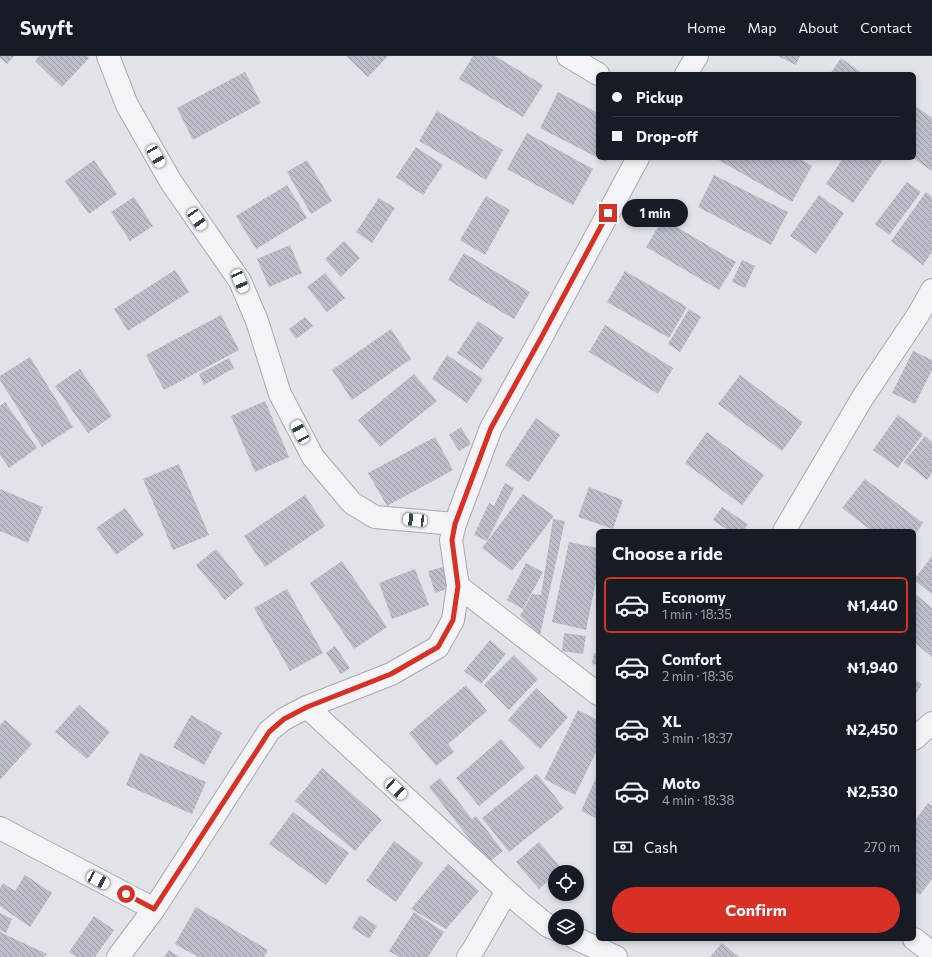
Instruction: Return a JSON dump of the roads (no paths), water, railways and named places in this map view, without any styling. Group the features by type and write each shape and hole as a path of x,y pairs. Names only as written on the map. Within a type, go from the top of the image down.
{"street":[{"path":"108,56 127,105 171,182 240,281 257,321 280,394 313,457 352,503 374,516 455,524"},
{"path":"568,56 596,73"},
{"path":"687,72 697,56"},
{"path":"118,957 154,909 269,732 284,719 307,707 391,674 438,647 453,620 458,586 452,540 455,524 491,428 637,160"},
{"path":"785,529 863,397 925,319 932,290"},
{"path":"458,586 596,692"},
{"path":"307,707 507,891 548,926"},
{"path":"916,737 932,723"},
{"path":"0,828 154,909"},
{"path":"468,957 507,891"},
{"path":"916,941 932,953"},
{"path":"584,942 616,957"}]}
